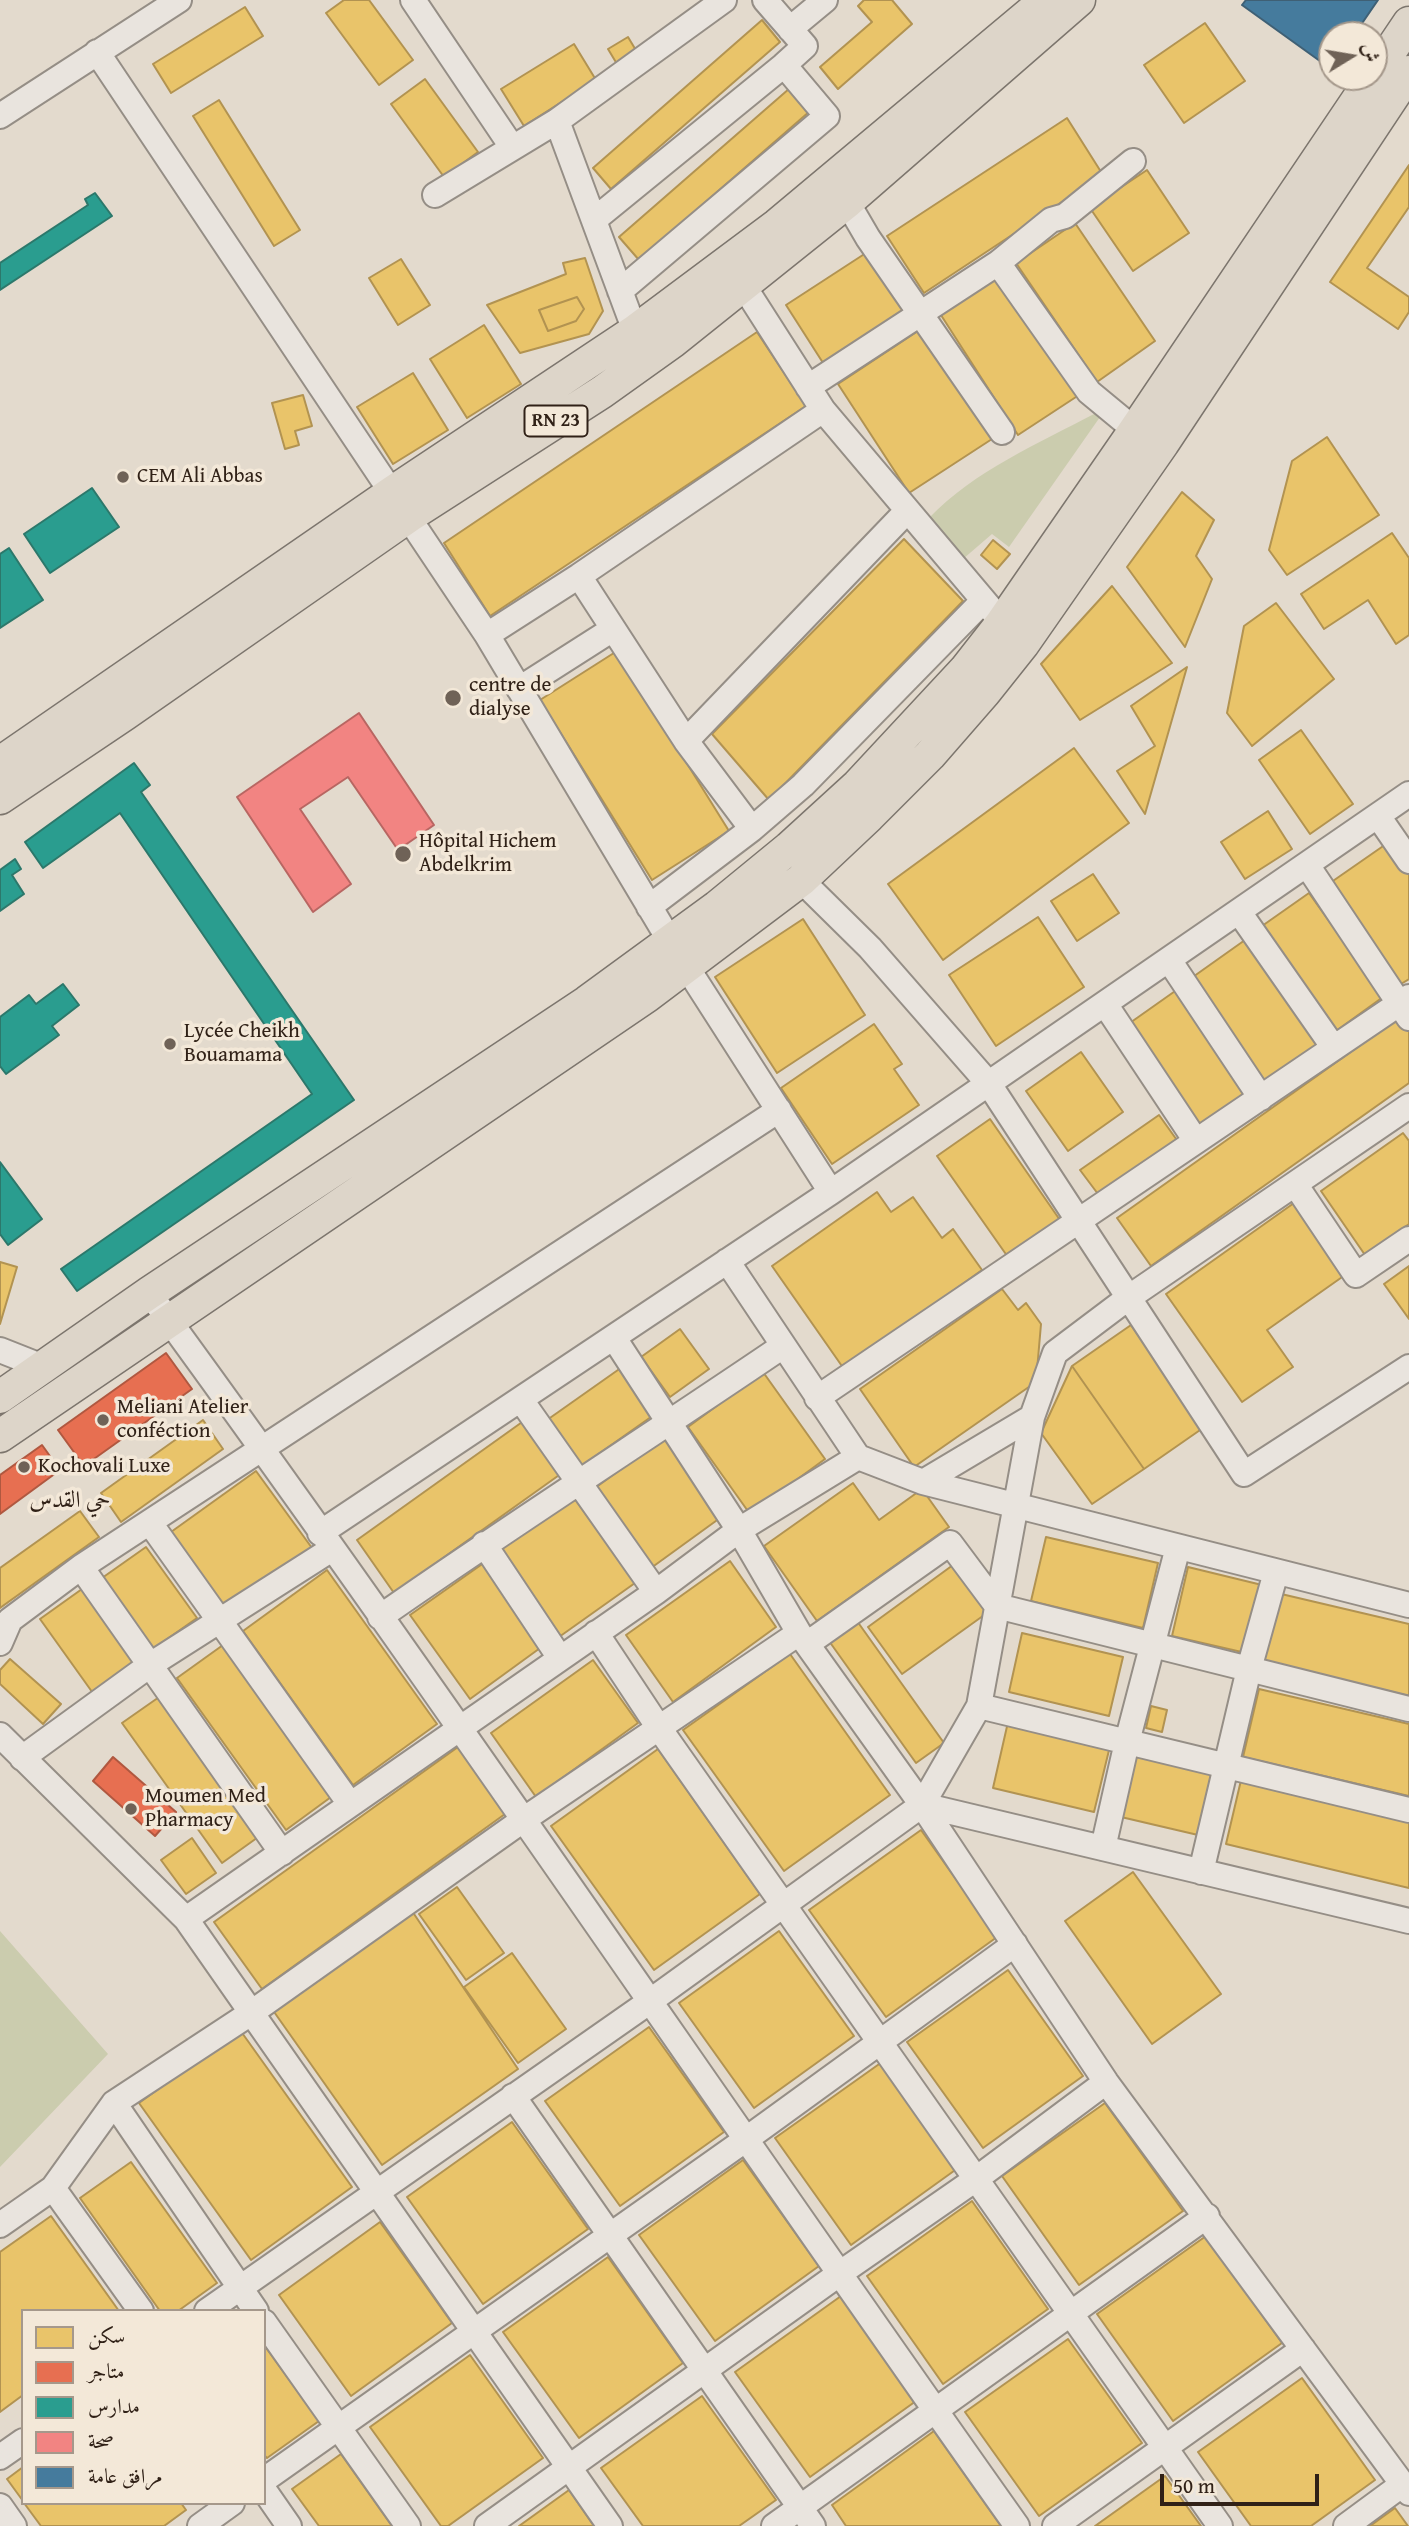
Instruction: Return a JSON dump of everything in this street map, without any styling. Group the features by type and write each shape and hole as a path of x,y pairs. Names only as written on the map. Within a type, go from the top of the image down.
{"main road":[{"name":"RN 23","path":"0,798 125,714 401,504 776,225 1046,0"},
{"name":"RN 23","path":"0,763 401,504 602,392 672,342 847,202 1079,0"},
{"path":"1388,54 1409,23"},
{"path":"0,1397 149,1293 587,1002 789,848 858,785 965,670 1002,623 1163,443 1409,72"},
{"path":"0,1436 687,968 800,880 930,755 984,693 1002,623 1363,91"}],"street":[{"path":"0,116 179,0"},
{"path":"413,0 512,147"},
{"path":"435,195 557,121 724,0"},
{"path":"594,220 805,46 765,0"},
{"path":"790,29 825,0"},
{"path":"97,52 487,635 649,907 831,1192"},
{"path":"620,291 827,116 784,65"},
{"path":"557,121 635,331"},
{"path":"808,387 998,263 1051,220 1065,216 1133,161"},
{"path":"847,202 868,238 1002,432"},
{"path":"998,263 1089,392 1135,430"},
{"path":"649,907 752,829 803,785 856,733 1002,623 822,410 743,285"},
{"path":"487,635 579,576 822,410"},
{"path":"686,741 907,510"},
{"path":"579,576 686,741 752,829"},
{"path":"519,689 613,629"},
{"path":"22,1758 150,1665 220,1620 522,1400 831,1192 1409,794"},
{"path":"1378,816 1409,861"},
{"path":"817,1398 1334,1048 1406,1006 1307,865"},
{"path":"800,880 870,948 989,1084 1244,1474 1409,1367"},
{"path":"1239,912 1334,1048"},
{"path":"1169,960 1261,1098"},
{"path":"1105,1004 1196,1141"},
{"path":"210,2309 649,2002 922,1805 979,1706 1032,1418 1055,1353 1128,1298 1409,1106"},
{"path":"0,1643 10,1620 81,1567 779,1110"},
{"path":"1295,1184 1356,1275 1409,1238"},
{"path":"727,1261 858,1457 923,1482 1409,1605"},
{"path":"149,1293 460,1728 745,2140 1017,2526"},
{"path":"614,1338 740,1531 803,1638 922,1805 1106,2082 1406,2489 1346,2526"},
{"path":"380,1617 484,1544 671,1423 783,1346"},
{"path":"0,1350 43,1367"},
{"path":"522,1400 656,1592"},
{"path":"923,1482 1032,1418"},
{"path":"186,1919 740,1531 858,1457"},
{"path":"150,1523 350,1804"},
{"path":"0,2225 53,2188 114,2103 251,2012 523,1820 659,1728 950,1543 997,1606 1409,1710"},
{"path":"484,1544 560,1658"},
{"path":"1103,1848 1127,1742 1178,1547"},
{"path":"81,1567 282,1853"},
{"path":"1201,1871 1249,1669 1276,1572"},
{"path":"596,1633 659,1728 1220,2526"},
{"path":"979,1706 1409,1810"},
{"path":"0,1735 186,1919 610,2526"},
{"path":"922,1805 1409,1921"},
{"path":"266,2479 339,2430 1015,1944"},
{"path":"487,2526 976,2179 1106,2082"},
{"path":"513,2096 807,2517"},
{"path":"114,2103 255,2309"},
{"path":"53,2188 140,2309"},
{"path":"774,2526 807,2517 935,2411 1207,2216"},
{"path":"266,2325 408,2526"},
{"path":"1055,2526 1303,2348"},
{"path":"0,2457 21,2442"},
{"path":"266,2493 289,2526"},
{"path":"0,2506 14,2526"}],"green space":[{"path":"1096,413 1100,417 1009,547 992,534 963,559 929,518 947,501 987,472"},
{"path":"0,1931 108,2054 0,2167"}],"building: سكن":[{"path":"344,0 369,0 413,60 379,85 326,13"},
{"path":"864,0 892,0 912,24 838,89 820,67 872,22 858,6"},
{"path":"245,7 263,36 171,93 153,64"},
{"path":"762,20 780,42 611,189 593,168"},
{"path":"1205,23 1245,81 1184,123 1144,65"},
{"path":"628,37 637,52 617,64 608,49"},
{"path":"574,44 596,80 524,126 501,89"},
{"path":"425,79 478,152 444,177 391,104"},
{"path":"790,88 810,111 639,260 619,237"},
{"path":"219,100 300,230 274,246 193,116"},
{"path":"1067,118 1103,175 924,293 887,236"},
{"path":"1409,165 1409,207 1367,268 1409,297 1409,312 1398,329 1330,282"},
{"path":"1147,170 1189,233 1133,271 1090,208"},
{"path":"1075,223 1155,341 1097,382 1016,263"},
{"path":"869,251 908,312 825,366 786,305"},
{"path":"585,258 603,311 589,334 520,353 487,305 566,274 563,263","holes":["577,297 584,309 576,321 548,331 539,310"]},
{"path":"401,259 430,305 398,325 369,278"},
{"path":"999,272 1079,395 1018,435 939,312"},
{"path":"577,297 584,309 576,321 548,331 539,310"},
{"path":"484,325 521,384 467,418 430,359"},
{"path":"921,329 992,439 909,493 838,384"},
{"path":"757,332 806,406 490,616 444,543"},
{"path":"413,373 448,430 393,464 357,407"},
{"path":"303,395 312,426 295,431 299,445 285,449 272,403"},
{"path":"1327,437 1379,515 1287,575 1269,550 1292,461"},
{"path":"1182,492 1214,520 1196,556 1212,579 1185,647 1127,567"},
{"path":"1392,533 1409,558 1409,635 1396,644 1368,600 1324,629 1301,594"},
{"path":"904,539 963,601 769,800 712,734"},
{"path":"993,540 1010,554 997,569 981,555"},
{"path":"1112,586 1172,663 1080,720 1041,664"},
{"path":"1276,603 1334,679 1252,746 1227,713 1244,626"},
{"path":"617,651 729,831 652,880 540,700"},
{"path":"1187,667 1145,814 1117,771 1155,746 1131,706"},
{"path":"1301,730 1353,804 1310,834 1259,760"},
{"path":"1074,748 1129,823 943,960 888,884"},
{"path":"1268,811 1292,849 1245,879 1221,842"},
{"path":"1389,842 1409,870 1409,979 1401,984 1330,883"},
{"path":"1093,874 1119,913 1077,941 1051,901"},
{"path":"1309,893 1383,997 1336,1031 1262,926"},
{"path":"1038,917 1084,987 996,1046 949,975"},
{"path":"803,919 865,1015 777,1073 715,977"},
{"path":"1245,940 1318,1044 1263,1083 1190,979"},
{"path":"1178,989 1249,1090 1198,1127 1127,1025"},
{"path":"1400,1017 1409,1030 1409,1083 1151,1266 1117,1218"},
{"path":"874,1024 902,1064 894,1069 919,1105 832,1164 781,1088"},
{"path":"1081,1052 1123,1112 1068,1151 1026,1091"},
{"path":"1159,1115 1179,1143 1101,1198 1080,1170"},
{"path":"990,1119 1062,1223 1010,1260 937,1156"},
{"path":"1403,1133 1409,1141 1409,1224 1365,1255 1321,1191"},
{"path":"877,1192 891,1212 913,1197 942,1238 953,1229 982,1270 844,1369 772,1266"},
{"path":"1294,1203 1345,1275 1267,1330 1293,1367 1242,1402 1166,1294"},
{"path":"0,1262 17,1267 0,1324"},
{"path":"1409,1266 1409,1319 1384,1284"},
{"path":"1002,1289 1018,1310 1026,1303 1041,1324 1036,1382 914,1467 860,1389"},
{"path":"1131,1325 1203,1428 1144,1469 1072,1366"},
{"path":"680,1329 709,1369 670,1397 641,1357"},
{"path":"625,1365 658,1412 580,1467 547,1420"},
{"path":"1072,1366 1144,1469 1092,1504 1041,1433"},
{"path":"763,1372 825,1459 750,1514 688,1427"},
{"path":"203,1420 223,1449 121,1522 101,1493"},
{"path":"525,1420 562,1473 394,1593 357,1540"},
{"path":"664,1438 720,1518 651,1568 595,1488"},
{"path":"256,1471 312,1548 226,1610 171,1532"},
{"path":"853,1483 879,1520 922,1489 949,1527 817,1621 764,1546"},
{"path":"572,1495 635,1583 559,1637 497,1549"},
{"path":"80,1511 99,1537 0,1608 0,1568"},
{"path":"1046,1537 1158,1563 1143,1628 1031,1601"},
{"path":"146,1547 197,1618 153,1649 102,1578"},
{"path":"488,1560 547,1643 470,1699 410,1615"},
{"path":"730,1561 776,1627 673,1702 626,1635"},
{"path":"953,1565 987,1613 902,1674 868,1627"},
{"path":"1188,1567 1262,1585 1246,1653 1172,1636"},
{"path":"327,1570 437,1724 353,1785 243,1631"},
{"path":"82,1589 137,1666 95,1696 40,1619"},
{"path":"1277,1593 1409,1624 1409,1696 1262,1661"},
{"path":"857,1621 944,1743 916,1763 829,1641"},
{"path":"1022,1633 1123,1657 1109,1716 1009,1692"},
{"path":"223,1645 331,1797 286,1830 177,1678"},
{"path":"790,1654 890,1795 784,1871 683,1730"},
{"path":"10,1659 61,1704 43,1724 0,1684 0,1670"},
{"path":"593,1660 638,1723 536,1797 491,1733"},
{"path":"1259,1689 1409,1724 1409,1796 1243,1757"},
{"path":"162,1695 261,1835 222,1863 122,1723"},
{"path":"1151,1706 1167,1710 1162,1732 1146,1728"},
{"path":"1008,1722 1110,1746 1094,1812 993,1788"},
{"path":"458,1747 505,1814 262,1989 214,1922"},
{"path":"658,1749 760,1894 654,1970 551,1826"},
{"path":"1136,1752 1212,1771 1198,1835 1121,1817"},
{"path":"1242,1776 1409,1816 1409,1888 1226,1844"},
{"path":"921,1830 997,1937 886,2017 809,1910"},
{"path":"192,1838 216,1873 186,1894 161,1860"},
{"path":"1133,1872 1221,1994 1152,2044 1065,1921"},
{"path":"457,1887 504,1953 466,1980 419,1914"},
{"path":"410,1908 518,2069 382,2165 272,2009"},
{"path":"779,1931 854,2036 754,2108 679,2003"},
{"path":"512,1953 566,2029 518,2063 464,1987"},
{"path":"1008,1970 1083,2076 983,2148 907,2042"},
{"path":"649,2027 724,2132 620,2206 545,2101"},
{"path":"240,2030 352,2187 251,2260 139,2103"},
{"path":"882,2062 958,2168 851,2245 775,2138"},
{"path":"1105,2103 1183,2211 1079,2285 1002,2176"},
{"path":"512,2122 588,2229 483,2304 407,2197"},
{"path":"743,2160 819,2266 715,2341 639,2235"},
{"path":"131,2162 217,2283 181,2309 159,2309 80,2198"},
{"path":"972,2201 1048,2309 943,2384 867,2276"},
{"path":"51,2216 118,2309 21,2309 21,2396 0,2412 0,2252"},
{"path":"380,2222 452,2323 351,2396 279,2295"},
{"path":"1206,2236 1282,2343 1173,2421 1097,2314"},
{"path":"608,2257 683,2363 579,2438 503,2332"},
{"path":"841,2296 916,2401 810,2477 735,2372"},
{"path":"1068,2339 1142,2443 1039,2516 965,2412"},
{"path":"266,2348 319,2421 266,2457"},
{"path":"470,2355 543,2458 448,2526 441,2526 370,2427"},
{"path":"1302,2378 1375,2480 1311,2526 1251,2526 1198,2452"},
{"path":"702,2396 776,2500 739,2526 643,2526 601,2468"},
{"path":"934,2431 1001,2526 846,2526 832,2505"},
{"path":"341,2454 392,2526 319,2526 292,2489"},
{"path":"21,2468 21,2498 7,2479"},
{"path":"1165,2476 1201,2526 1095,2526"},
{"path":"569,2490 594,2526 519,2526"},
{"path":"25,2505 182,2505 186,2510 164,2526 41,2526"},
{"path":"1395,2508 1408,2526 1370,2526"}],"building: متاجر":[{"path":"166,1353 192,1389 84,1466 58,1430"},
{"path":"42,1445 60,1470 0,1514 0,1475"},
{"path":"113,1757 176,1812 155,1836 93,1781"}],"building: مدارس":[{"path":"95,193 112,216 0,290 0,263 88,205 85,199"},
{"path":"92,488 119,527 50,573 24,534"},
{"path":"9,548 43,600 0,628 0,554"},
{"path":"134,763 150,785 141,792 354,1100 77,1291 61,1269 312,1094 120,813 43,868 25,842"},
{"path":"15,859 21,869 12,875 24,894 0,911 0,870"},
{"path":"63,984 79,1005 52,1026 59,1035 6,1074 0,1066 0,1017 29,995 36,1004"},
{"path":"0,1162 42,1219 8,1245 0,1234"}],"building: صحة":[{"path":"359,713 434,825 398,850 348,777 300,809 351,884 313,912 237,797"}],"building: مرافق عامة":[{"path":"1246,0 1378,0 1364,21 1318,21 1318,60 1242,5"}],"place":[{"name":"CEM Ali Abbas","path":"123,477"},
{"name":"centre de dialyse","path":"453,698"},
{"name":"Hôpital Hichem Abdelkrim","path":"403,854"},
{"name":"Lycée Cheikh Bouamama","path":"170,1044"},
{"name":"Meliani Atelier conféction","path":"103,1420"},
{"name":"Kochovali Luxe","path":"24,1467"},
{"name":"Moumen Med Pharmacy","path":"131,1809"}],"district":[{"name":"حي القدس","path":"70,1501"}]}
